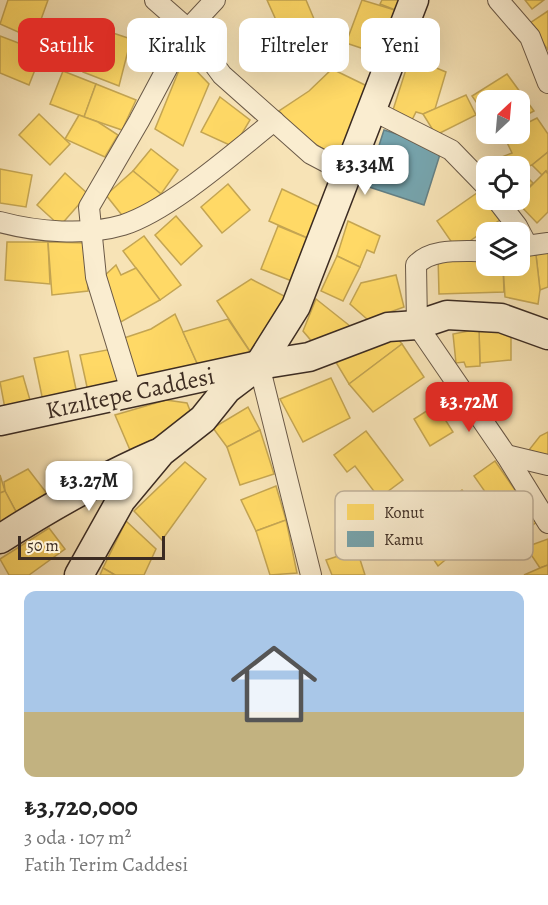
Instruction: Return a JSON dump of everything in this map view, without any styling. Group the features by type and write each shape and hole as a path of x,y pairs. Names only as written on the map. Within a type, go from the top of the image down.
{"street":[{"path":"154,0 175,18"},
{"path":"198,18 215,0"},
{"path":"79,575 121,500 161,452 203,419 227,389 259,365 296,306 349,174 414,0"},
{"path":"498,0 530,37 548,83"},
{"path":"132,394 96,277 89,207 165,72"},
{"path":"220,72 311,154 349,174"},
{"path":"372,110 451,150 476,176"},
{"path":"0,222 23,228 91,230 123,224 180,193 274,121"},
{"path":"505,210 514,222"},
{"path":"530,245 548,243"},
{"path":"476,251 442,252 423,258 416,265 417,325 528,491"},
{"name":"Kızıltepe Caddesi","path":"0,421 259,365 309,357 388,327 417,325 447,315 472,314 501,318 548,335"},
{"path":"259,365 311,575"},
{"path":"0,539 65,499 161,452"},
{"path":"506,455 548,465"},
{"path":"533,499 548,523"}],"building: Konut":[{"path":"8,0 48,0 42,18 18,18 18,32 0,24"},
{"path":"267,0 306,0 314,18 275,18"},
{"path":"362,0 398,11 395,18 361,18 361,48 349,44 349,35"},
{"path":"382,0 401,0 398,11 380,4"},
{"path":"525,0 544,0 532,9"},
{"path":"548,11 548,50 530,23"},
{"path":"115,34 127,38 127,55 119,86 83,72 115,72"},
{"path":"0,36 18,43 18,72 34,72 29,85 0,73"},
{"path":"440,70 446,72 435,109 423,114 416,112 411,122 392,113 405,72 440,72"},
{"path":"63,72 96,84 84,117 50,104"},
{"path":"178,72 197,72 209,84 183,146 155,129"},
{"path":"329,72 338,72 367,86 341,160 302,136 279,111 309,91"},
{"path":"507,74 519,90 482,90"},
{"path":"96,84 136,100 122,130 84,117"},
{"path":"466,95 476,115 436,135 423,114"},
{"path":"220,97 250,120 234,147 201,132"},
{"path":"39,114 70,144 50,165 19,135"},
{"path":"79,115 98,122 118,135 105,157 65,139"},
{"path":"537,118 548,134 548,152 530,166 530,156 504,156 512,153 508,144 530,144 530,122"},
{"path":"151,149 178,170 161,194 133,171"},
{"path":"548,152 548,174 546,171 542,175 532,165"},
{"path":"0,169 32,175 26,207 0,203"},
{"path":"133,171 161,194 125,219 106,195"},
{"path":"546,171 548,174 548,212 537,223 525,210 530,210 530,187"},
{"path":"65,173 88,194 60,226 37,205"},
{"path":"228,184 250,210 222,233 201,207"},
{"path":"282,189 326,210 312,240 269,221"},
{"path":"476,194 476,210 499,210 504,217 497,222 476,222 476,237 457,250 437,221"},
{"path":"176,216 202,246 181,265 155,235"},
{"path":"348,221 380,236 374,253 367,250 360,267 337,256"},
{"path":"278,226 312,240 297,283 261,269"},
{"path":"144,236 181,285 160,300 123,251"},
{"path":"7,242 48,242 50,284 5,280"},
{"path":"48,242 85,243 88,291 52,295"},
{"path":"548,251 548,287 540,290 536,255"},
{"path":"476,254 476,276 503,276 504,292 439,294 438,256"},
{"path":"530,255 536,255 540,290 538,304 505,297 504,276 530,276"},
{"path":"337,256 360,267 343,301 321,291"},
{"path":"116,265 121,275 136,268 160,300 119,323 102,278"},
{"path":"396,275 404,307 368,320 350,304 361,283"},
{"path":"251,279 290,299 255,359 217,301"},
{"path":"316,299 350,326 314,344 303,331"},
{"path":"175,314 201,372 134,387 124,338 151,329"},
{"path":"228,319 255,359 201,372 183,332"},
{"path":"511,328 511,360 480,363 479,329"},
{"path":"479,329 480,366 466,367 464,362 456,363 453,334"},
{"path":"392,331 402,344 349,384 334,359"},
{"path":"402,344 424,377 373,412 349,384"},
{"path":"112,349 122,387 89,396 80,355"},
{"path":"68,351 78,399 44,406 34,358"},
{"path":"23,376 32,407 6,414 0,382"},
{"path":"331,378 350,418 303,442 280,399"},
{"path":"166,400 187,403 193,418 189,423 130,450 115,415"},
{"path":"436,405 453,432 430,446 414,419"},
{"path":"248,407 260,430 227,447 213,428"},
{"path":"260,430 274,474 240,485 227,447"},
{"path":"366,431 403,480 388,491 374,491 355,466 347,472 334,455"},
{"path":"548,432 548,456 529,450 540,436"},
{"path":"495,461 516,491 484,491 474,476"},
{"path":"185,462 206,479 162,540 134,511"},
{"path":"28,469 52,500 21,521 5,491 4,482"},
{"path":"0,475 5,491 0,493"},
{"path":"276,486 286,520 256,531 241,500"},
{"path":"5,491 21,521 0,535 0,493"},
{"path":"286,520 297,573 270,575 256,531"},
{"path":"126,521 156,549 144,575 115,575 103,568"},
{"path":"49,528 65,549 29,575 9,575 0,559"},
{"path":"548,539 548,565 540,568 533,558 533,544"},
{"path":"335,557 335,560 360,560 365,575 332,575 326,560"},
{"path":"434,560 445,560 438,566"},
{"path":"548,565 548,575 524,575 540,568"},
{"path":"103,568 115,575 100,575"}],"building: Kamu":[{"path":"384,130 442,148 424,205 366,186"}]}
